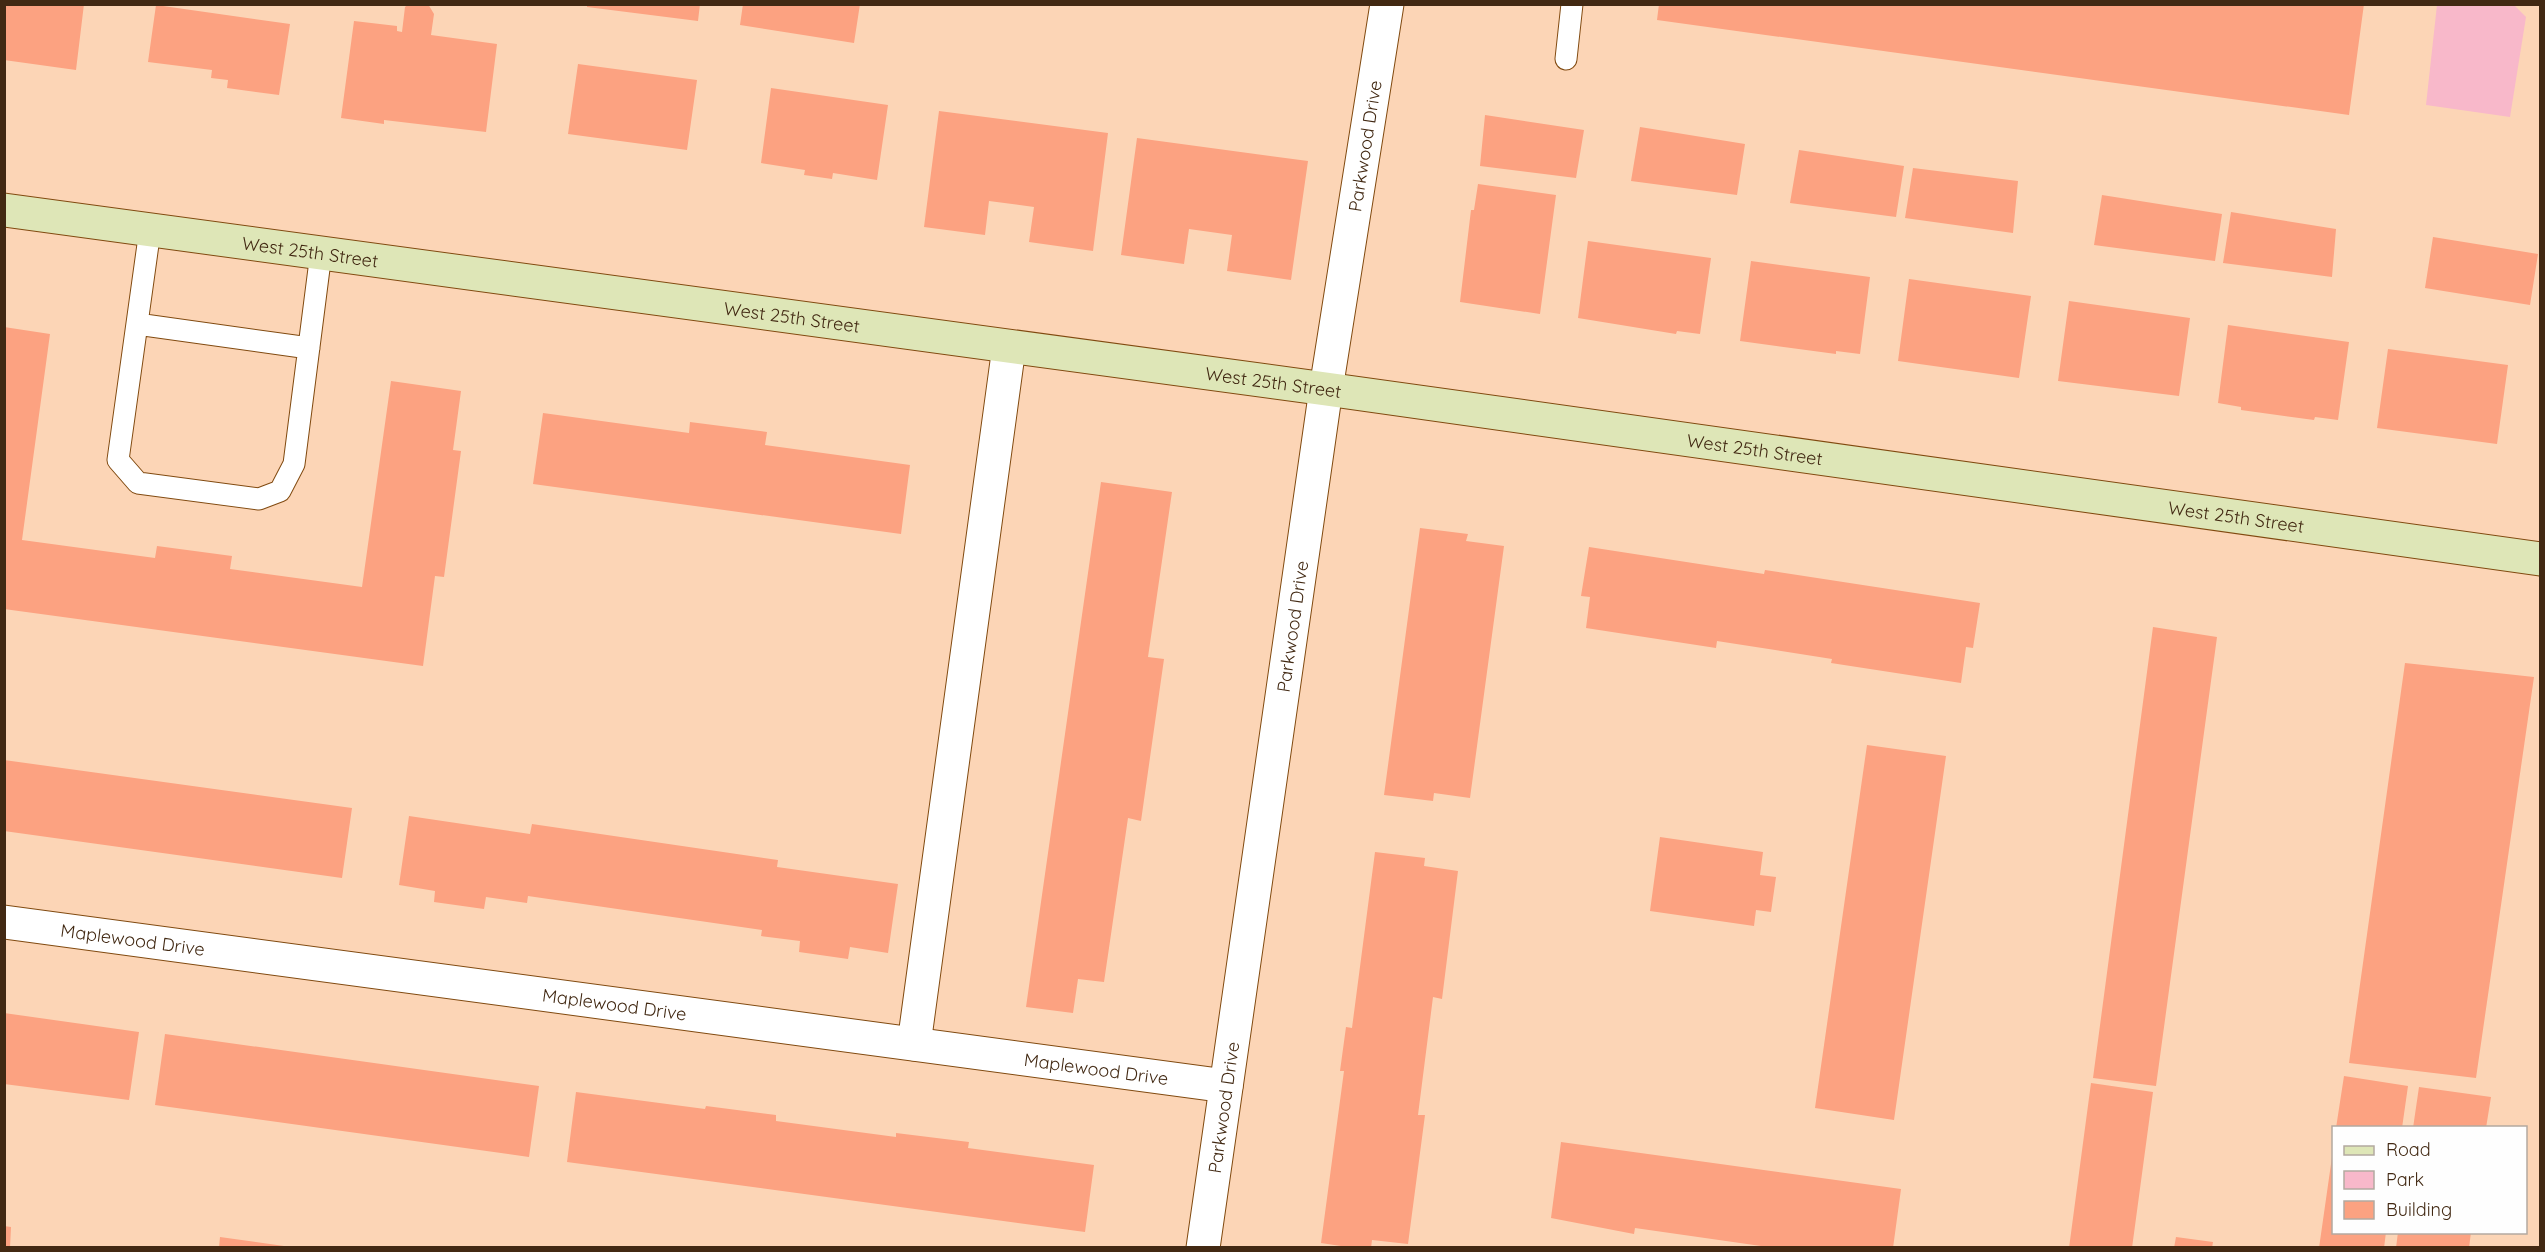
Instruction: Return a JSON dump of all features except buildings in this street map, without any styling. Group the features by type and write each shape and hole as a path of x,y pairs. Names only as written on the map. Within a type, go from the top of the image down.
{"street":[{"name":"Parkwood Drive","path":"1203,1248 1326,389 1387,4"},
{"name":"West 25th Street","path":"4,210 1326,389 2541,559"},
{"path":"914,1044 1009,347"},
{"name":"Maplewood Drive","path":"4,922 1226,1086"}],"lane":[{"path":"1566,58 1572,4"},
{"path":"150,230 118,460 138,483 259,499 280,491 294,464 321,253"},
{"path":"137,324 309,348"}],"green space":[{"path":"2437,5 2514,5 2526,17 2510,117 2426,105"}]}
